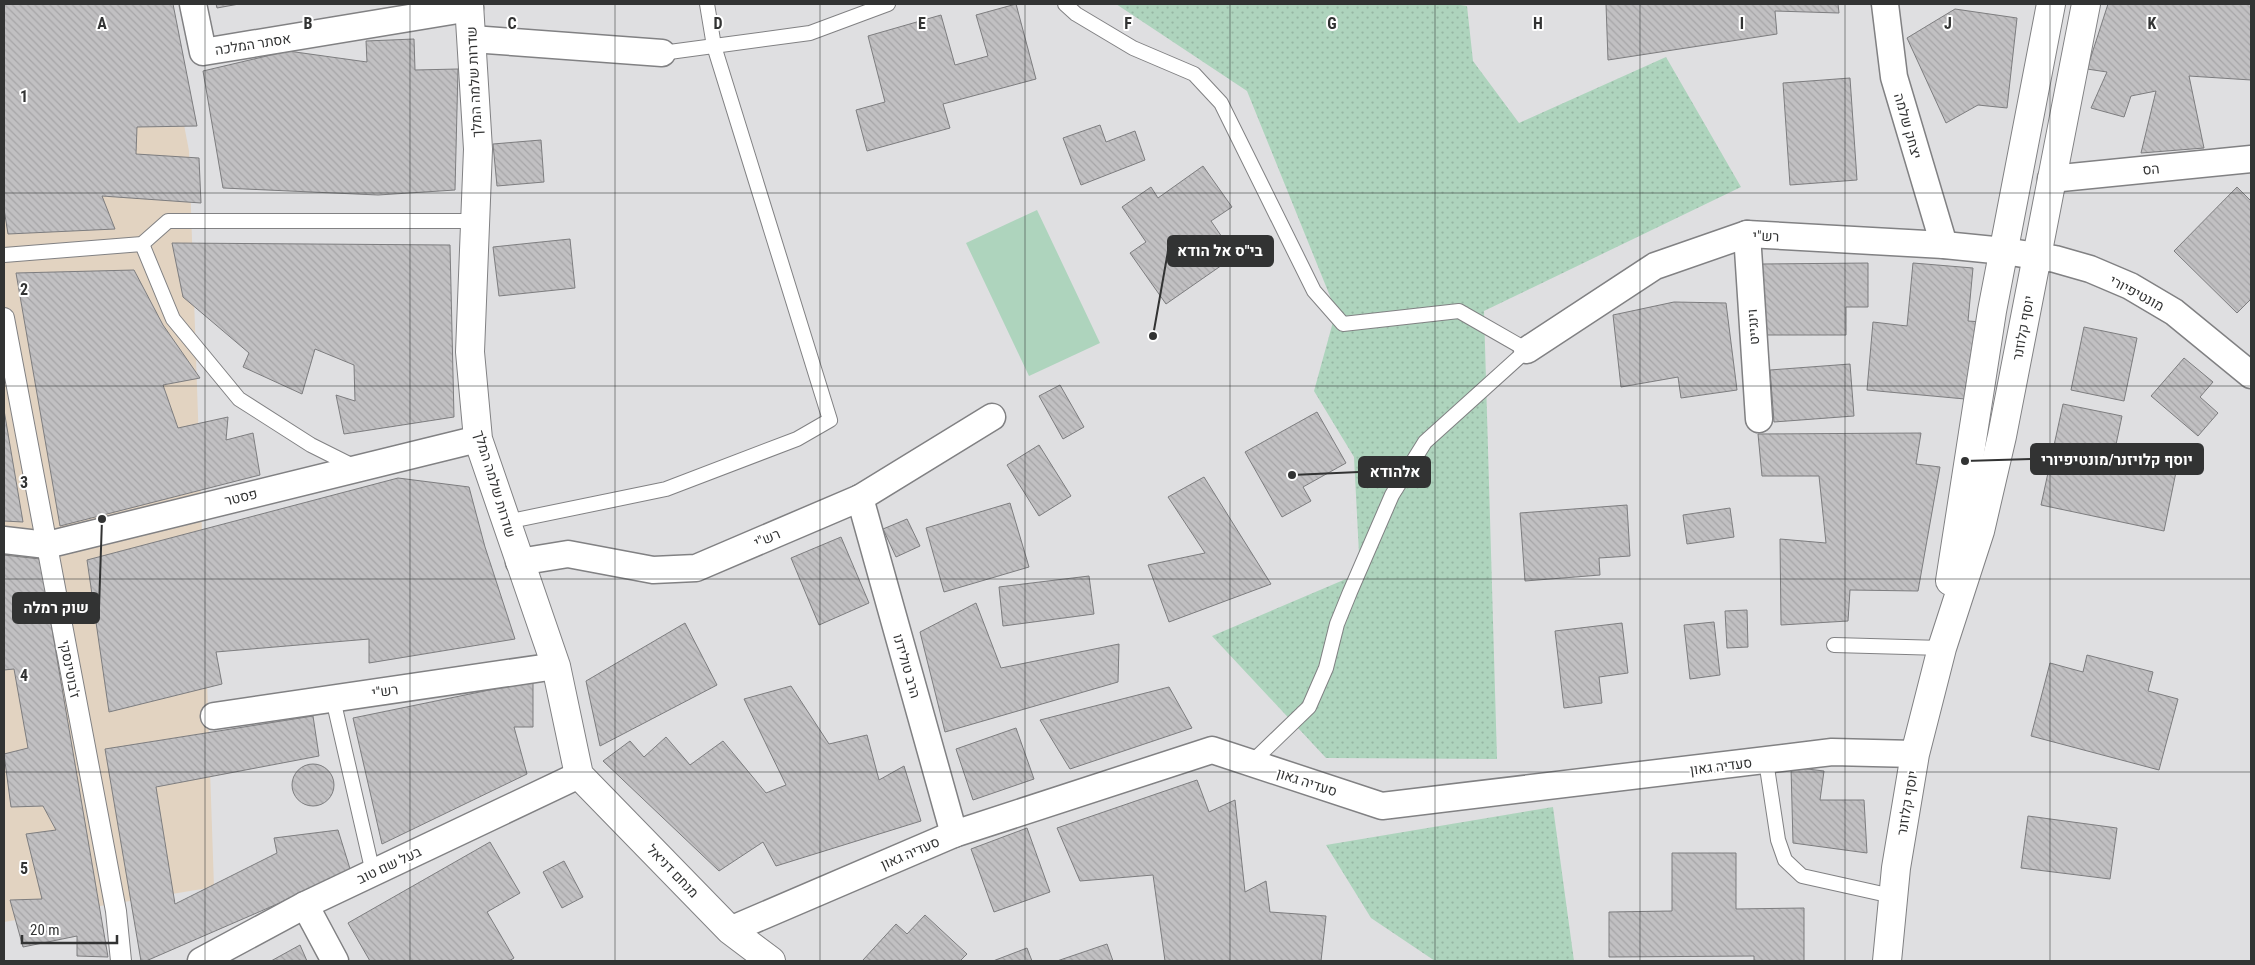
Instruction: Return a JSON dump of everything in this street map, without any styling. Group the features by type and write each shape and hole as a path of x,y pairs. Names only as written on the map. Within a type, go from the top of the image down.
{"main road":[{"name":"יוסף קלוזנר","path":"1942,648 1968,456 2004,251 2051,4"},
{"name":"יוסף קלוזנר","path":"1887,961 1892,896 1915,754 1942,648 1980,531 2002,436 2086,4"},
{"name":"שדרות שלמה המלך","path":"470,6 478,149 470,352 478,439 556,666 580,775"},
{"name":"מנחם דניאל","path":"580,775 730,930 771,961"}],"street":[{"name":"אסתר המלכה","path":"193,4 203,52 470,6"},
{"name":"יצחק שלמה","path":"1885,4 1894,77 1944,245"},
{"path":"472,39 662,53"},
{"name":"הס","path":"2051,180 2251,159"},
{"name":"רש\"י","path":"1527,350 1654,266 1747,234 1944,245 2004,251"},
{"name":"וינגייט","path":"1747,234 1759,419"},
{"name":"מונטיפיורי","path":"2004,251 2037,256 2090,269 2130,286 2174,312 2251,375"},
{"name":"ז'בוטינסקי","path":"4,318 116,911 121,961"},
{"name":"רש\"י","path":"520,562 568,554 653,570 696,568 860,498 992,417"},
{"name":"פסטר","path":"4,540 46,544 478,439"},
{"name":"הרב טולידנו","path":"860,498 954,834"},
{"name":"רש\"י","path":"214,716 556,666"},
{"name":"סעדיה גאון","path":"730,930 954,834 1212,750 1382,806 1832,752 1915,754"},
{"name":"בעל שם טוב","path":"201,961 305,905 580,775"},
{"path":"305,905 335,961"}],"lane":[{"path":"506,522 666,489 797,439 830,420 714,46 707,4"},
{"path":"662,53 810,34 888,4"},
{"path":"1065,4 1076,14 1133,48 1194,74 1221,102 1314,291 1343,324 1459,311 1527,350 1425,442 1392,495 1337,624 1326,668 1309,707 1251,763"},
{"path":"4,255 142,244 168,221 475,221"},
{"path":"142,244 173,319 239,400 311,445 358,468"},
{"path":"1834,645 1942,648"},
{"path":"333,699 373,873"},
{"path":"1766,761 1778,840 1785,860 1802,876 1892,896"}],"shaded area":[{"path":"4,4 161,4 189,151 214,887 4,922"}],"green space":[{"path":"1116,4 1454,4 1467,6 1473,61 1519,123 1666,57 1741,187 1484,311 1497,759 1326,758 1212,636 1360,573 1354,457 1314,391 1336,311 1247,91"},
{"path":"1037,210 1100,343 1029,376 966,243"},
{"path":"1553,807 1574,961 1435,961 1371,918 1326,845"}],"building":[{"path":"4,4 173,4 197,126 137,127 136,154 199,158 201,203 102,196 115,229 8,234 4,209"},
{"path":"216,4 239,4 217,8"},
{"path":"1016,4 1036,79 943,104 950,128 867,151 856,110 885,102 868,36 941,15 955,65 988,56 976,15"},
{"path":"1606,4 1838,4 1839,13 1775,11 1777,34 1608,60"},
{"path":"2108,4 2251,4 2251,80 2189,76 2204,148 2141,153 2156,91 2131,96 2124,117 2091,108 2107,72 2087,69"},
{"path":"1955,9 2017,18 2007,108 1978,105 1946,123 1907,38"},
{"path":"414,39 415,70 458,69 455,190 378,195 223,188 203,71 288,51 367,62 366,41"},
{"path":"1850,78 1857,180 1790,185 1783,83"},
{"path":"1100,125 1106,142 1135,131 1145,160 1081,185 1063,138"},
{"path":"541,140 544,182 497,186 493,144"},
{"path":"1203,166 1232,207 1211,221 1235,256 1166,304 1130,253 1146,242 1122,207 1151,187 1158,198"},
{"path":"2237,187 2251,201 2251,299 2237,313 2174,251"},
{"path":"570,239 575,288 499,296 493,247"},
{"path":"172,243 450,245 454,417 344,434 336,395 355,401 354,365 315,349 302,394 243,367 249,353 183,297"},
{"path":"1868,263 1868,307 1846,307 1846,335 1762,335 1762,264"},
{"path":"1913,263 1973,268 1968,321 1983,322 1976,400 1867,390 1873,322 1907,326"},
{"path":"134,270 163,325 200,378 163,385 178,428 228,417 226,440 253,433 260,475 60,526 16,273"},
{"path":"1674,302 1726,303 1737,390 1681,398 1678,377 1621,387 1613,315"},
{"path":"2084,327 2137,338 2124,401 2071,390"},
{"path":"2184,358 2213,382 2200,397 2218,413 2198,436 2151,396"},
{"path":"1850,364 1854,416 1774,422 1770,370"},
{"path":"1060,385 1084,427 1063,439 1039,396"},
{"path":"2063,404 2122,416 2114,454 2177,467 2164,531 2041,505"},
{"path":"4,410 23,522 4,521"},
{"path":"1317,412 1346,463 1303,487 1311,501 1282,517 1245,452"},
{"path":"1921,433 1916,464 1940,467 1918,591 1850,590 1848,621 1781,625 1780,539 1826,543 1819,476 1762,476 1758,434"},
{"path":"1039,445 1071,496 1039,516 1007,465"},
{"path":"1204,477 1271,584 1169,622 1148,565 1205,553 1168,497"},
{"path":"398,478 469,487 485,547 515,639 369,663 369,639 216,652 222,684 109,712 87,560"},
{"path":"1010,503 1029,567 944,592 926,528"},
{"path":"1627,505 1630,556 1599,558 1600,575 1525,581 1520,513"},
{"path":"1730,508 1734,537 1687,544 1683,515"},
{"path":"907,519 920,546 896,557 883,529"},
{"path":"841,537 869,603 819,625 791,558"},
{"path":"4,555 40,559 108,957 77,956 77,936 23,947 10,900 42,899 26,834 56,830 43,806 11,807 4,754 28,748 14,669 4,670"},
{"path":"1089,576 1094,614 1003,626 999,587"},
{"path":"976,603 1001,668 1119,644 1118,682 945,732 920,632"},
{"path":"1747,610 1748,647 1727,648 1725,611"},
{"path":"1714,622 1720,675 1690,679 1684,625"},
{"path":"685,623 717,685 600,746 586,681"},
{"path":"1622,623 1628,673 1599,677 1602,703 1564,708 1555,631"},
{"path":"2087,655 2153,672 2148,691 2178,699 2159,770 2031,736 2050,663 2083,672"},
{"path":"533,681 533,727 514,727 527,774 382,844 353,718"},
{"path":"791,686 829,744 867,735 879,780 904,766 921,821 776,866 763,842 719,871 603,761 630,741 644,757 666,737 690,765 723,741 766,793 786,785 744,699"},
{"path":"1169,687 1192,728 1070,769 1040,720"},
{"path":"313,716 319,756 156,787 175,904 277,853 274,838 338,830 351,872 146,961 141,961 105,749"},
{"path":"1016,728 1034,779 973,800 956,749"},
{"path":"317,764 325,767 331,773 334,785 331,797 325,803 309,806 301,803 295,797 292,781 295,773 301,767"},
{"path":"1791,767 1824,771 1820,800 1864,800 1867,853 1793,843"},
{"path":"1197,780 1209,812 1235,800 1245,892 1266,881 1270,912 1326,916 1321,961 1165,961 1153,875 1080,881 1057,828"},
{"path":"2028,816 2117,828 2110,879 2021,868"},
{"path":"1027,828 1050,892 994,912 971,849"},
{"path":"490,842 520,893 487,912 514,958 509,961 370,961 348,923"},
{"path":"1672,853 1736,853 1736,909 1804,908 1804,961 1754,961 1754,956 1609,957 1609,912 1672,911"},
{"path":"564,861 583,897 562,908 543,872"},
{"path":"925,915 967,954 960,961 863,960 896,924 907,934"},
{"path":"1107,944 1113,961 1057,961"},
{"path":"300,945 307,961 271,961"},
{"path":"1027,948 1032,961 993,961"}],"place":[{"name":"בי\"ס אל הודא","path":"1153,336"},
{"name":"יוסף קלויזנר/מונטיפיורי","path":"1965,461"},
{"name":"אלהודא","path":"1292,475"},
{"name":"שוק רמלה","path":"102,519"}]}
